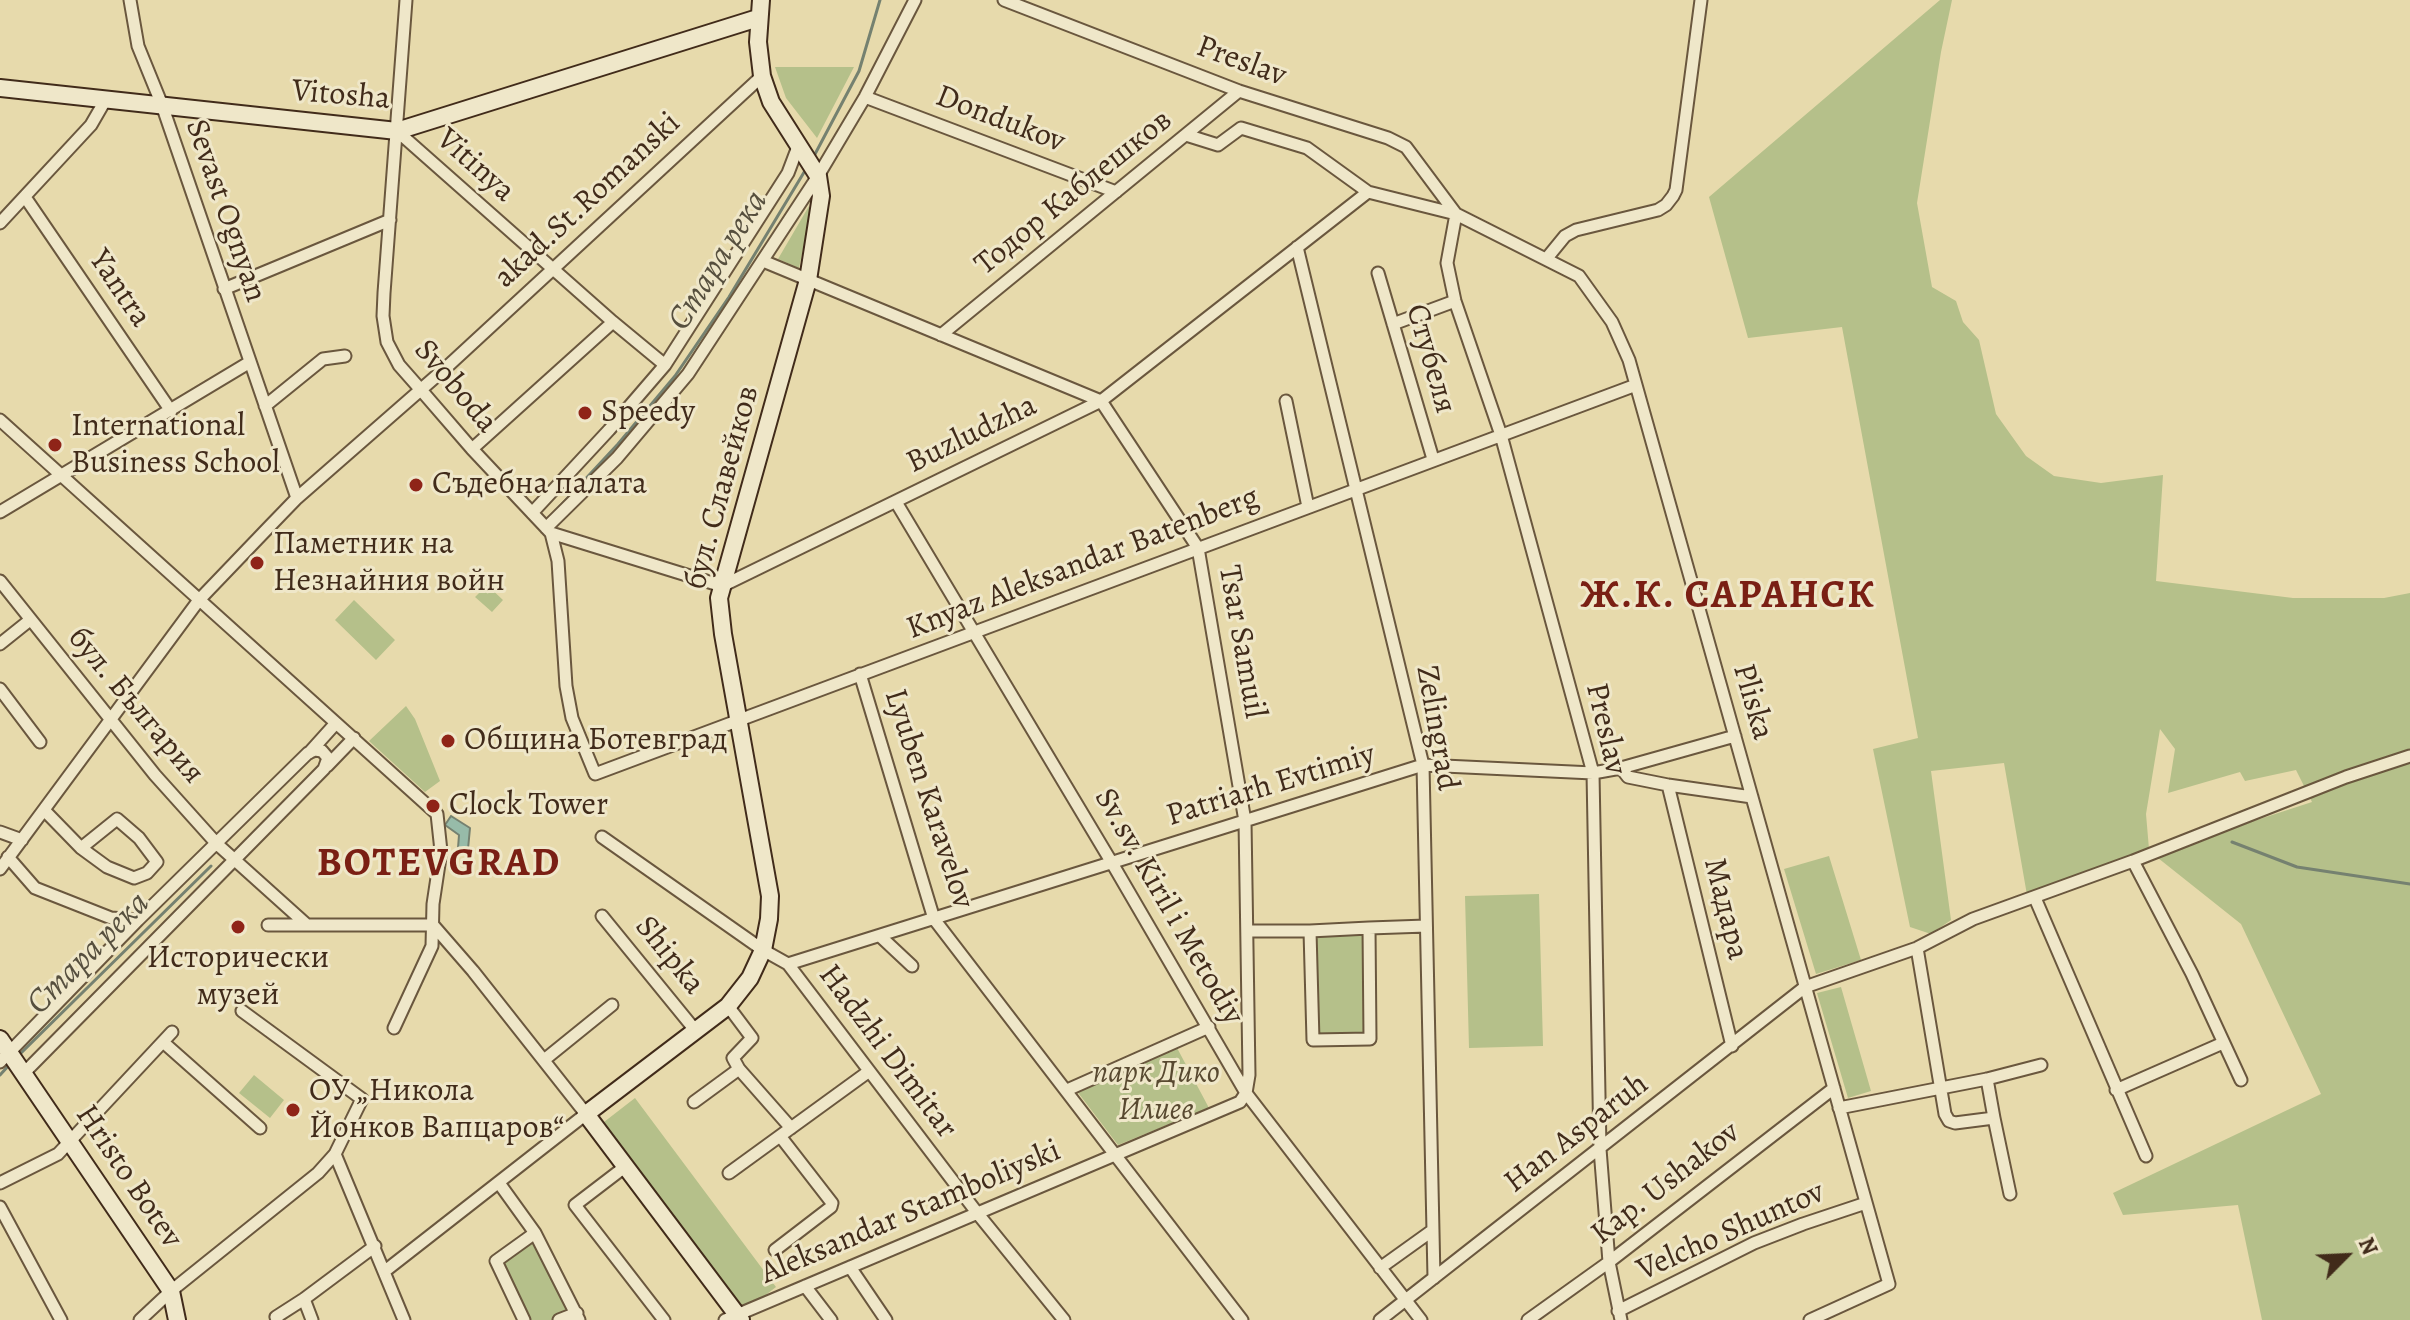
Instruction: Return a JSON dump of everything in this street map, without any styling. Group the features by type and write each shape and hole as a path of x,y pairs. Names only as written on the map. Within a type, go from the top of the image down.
{"street":[{"name":"Sevast Ognyan","path":"130,0 138,46 162,105 297,498"},
{"name":"Svoboda","path":"406,0 384,329 392,354 421,390 549,531"},
{"path":"761,0 758,18 762,76 771,102 809,161"},
{"path":"722,586 549,531 681,383 763,261 809,161 865,97 915,0"},
{"name":"Preslav","path":"1004,0 1239,91 1388,138 1406,147 1456,214 1447,263 1455,301 1501,435 1593,773 1600,1149 1609,1262 1620,1315"},
{"path":"1547,258 1565,236 1576,230 1658,210 1673,196 1701,0"},
{"name":"Vitosha","path":"0,88 397,131 758,18"},
{"name":"akad.St.Romanski","path":"0,869 199,600 297,498 449,365 762,76"},
{"name":"Тодор Каблешков","path":"941,335 1239,91"},
{"name":"Dondukov","path":"865,97 1116,192"},
{"path":"0,223 91,125 106,99"},
{"path":"1186,135 1218,145 1241,128 1307,148 1368,192"},
{"name":"Vitinya","path":"397,131 665,365"},
{"path":"532,513 665,365 788,173 809,161"},
{"name":"бул. Славейков","path":"728,1006 750,978 763,950 770,896 737,719 719,598 808,280 821,196 809,161"},
{"name":"Pliska","path":"1368,192 1456,214 1579,276 1612,322 1629,360 1889,1284 1810,1320"},
{"name":"Buzludzha","path":"722,586 1101,401 1368,192"},
{"name":"Yantra","path":"25,197 171,411"},
{"path":"224,289 390,220"},
{"name":"Zelingrad","path":"1297,247 1423,765 1434,1278"},
{"path":"763,261 1101,401"},
{"name":"Стубеля","path":"1378,273 1433,459"},
{"path":"1393,324 1455,301"},
{"path":"472,449 613,322"},
{"path":"265,406 323,359 345,356"},
{"path":"0,512 250,362"},
{"name":"Knyaz Aleksandar Batenberg","path":"549,531 558,561 569,702 580,741 595,774 1636,385"},
{"name":"Tsar Samuil","path":"1101,401 1198,548 1245,821 1249,1075 1246,1093"},
{"path":"1286,401 1308,507"},
{"path":"0,420 437,814 441,851 432,946 394,1028"},
{"name":"Sv.sv. Kiril i Metodiy","path":"896,502 1246,1093 1421,1320"},
{"name":"бул. България","path":"0,581 155,775 233,861 306,924"},
{"path":"0,644 30,620"},
{"name":"Lyuben Karavelov","path":"860,674 934,919 1242,1320"},
{"path":"0,689 40,742"},
{"path":"5,1052 336,723"},
{"name":"Patriarh Evtimiy","path":"788,964 1423,765 1593,773 1735,736"},
{"path":"22,1071 354,738"},
{"path":"308,753 322,751 328,758 324,769"},
{"name":"Han Asparuh","path":"1380,1320 1805,987 1917,948 1960,925 2346,777 2410,756"},
{"path":"1621,768 1628,777 1752,797"},
{"path":"281,780 298,795"},
{"name":"Мадара","path":"1668,785 1732,1046"},
{"path":"44,810 81,848 107,867 134,878 147,873 157,862 139,838 117,819 81,848"},
{"path":"0,832 22,840"},
{"path":"602,837 763,950 788,964"},
{"path":"8,857 35,888 111,918 138,920"},
{"path":"2133,861 2192,974 2241,1080"},
{"path":"2035,898 2146,1156"},
{"name":"Shipka","path":"602,916 695,1030"},
{"path":"268,925 433,925 473,971 626,1166 735,1318"},
{"path":"1247,931 1426,926"},
{"path":"1310,931 1313,1040 1370,1039 1369,928"},
{"path":"880,936 912,966"},
{"path":"1917,948 1940,1087 1949,1121 1994,1118"},
{"name":"Hadzhi Dimitar","path":"788,964 978,1214 1064,1320"},
{"path":"544,1060 612,1005"},
{"path":"385,1271 728,1006 752,1038 733,1058 832,1203 831,1207 775,1250"},
{"path":"140,1320 171,1291 318,1173 335,1154 362,1099 242,1011"},
{"path":"1067,1090 1209,1027"},
{"path":"0,1183 58,1154 172,1032"},
{"path":"163,1042 260,1128"},
{"path":"2116,1090 2223,1043"},
{"name":"Hristo Botev","path":"5,1052 22,1071 171,1291 177,1320"},
{"path":"1839,1108 1987,1079 2041,1065"},
{"path":"694,1102 739,1069"},
{"path":"729,1173 868,1072"},
{"path":"1987,1079 2010,1194"},
{"name":"Kap. Ushakov","path":"1528,1320 1609,1262 1834,1088"},
{"name":"Aleksandar Stamboliyski","path":"735,1318 1240,1102 1246,1093"},
{"path":"335,1154 404,1320"},
{"path":"626,1166 575,1205 664,1320"},
{"path":"499,1183 535,1233 578,1316 559,1320"},
{"name":"Velcho Shuntov","path":"1620,1315 1754,1243 1866,1203"},
{"path":"0,1207 61,1320"},
{"path":"1380,1268 1433,1230"},
{"path":"524,1320 496,1261 535,1233"},
{"path":"277,1320 276,1317 375,1246"},
{"path":"850,1267 886,1320"},
{"path":"805,1286 831,1320"},
{"path":"304,1299 312,1320"}],"green space":[{"path":"1940,0 1952,0 1917,203 1932,287 1956,301 1963,322 1979,340 1996,414 2026,456 2054,476 2101,483 2163,475 2156,581 2293,598 2384,598 2410,593 2410,1320 2262,1320 2238,1205 2123,1215 2113,1193 2321,1094 2241,924 2158,858 2223,831 2312,802 2296,770 2245,781 2240,772 2168,793 2175,749 2160,729 2146,814 2149,849 2027,895 2004,763 1931,771 1951,920 1931,934 1910,927 1873,749 1918,738 1842,327 1748,338 1709,197"},
{"path":"775,67 854,67 817,138 786,98"},
{"path":"809,206 809,221 799,268 778,259"},
{"path":"487,585 503,600 492,612 475,597"},
{"path":"354,600 395,640 376,660 335,620"},
{"path":"406,706 415,719 440,781 425,792 369,741"},
{"path":"1829,856 1861,960 1816,974 1784,869"},
{"path":"1539,894 1543,1046 1469,1048 1465,896"},
{"path":"1315,935 1362,935 1363,1035 1316,1035"},
{"path":"1841,987 1871,1091 1848,1098 1817,993"},
{"name":"парк Дико Илиев","path":"1176,1046 1209,1108 1118,1145 1076,1090"},
{"path":"254,1075 284,1100 270,1118 239,1093"},
{"path":"635,1098 776,1287 745,1311 604,1122"},
{"path":"534,1236 573,1312 553,1320 529,1320 500,1261"}],"shaded area":[{"path":"451,816 470,828 468,849 458,848 459,835 445,825"}],"waterway":[{"name":"Стара река","path":"814,156 859,71 880,0"},
{"name":"Стара река","path":"551,516 618,444 675,376 729,297 806,169"},
{"path":"2232,842 2297,867 2410,884"},
{"name":"Стара река","path":"19,1055 211,866"},
{"name":"Стара река","path":"0,1075 11,1063"}],"place":[{"name":"Speedy","path":"585,413"},
{"name":"International Business School","path":"55,445"},
{"name":"Съдебна палата","path":"416,485"},
{"name":"Паметник на Незнайния войн","path":"257,563"},
{"name":"Община Ботевград","path":"448,741"},
{"name":"Clock Tower","path":"433,806"},
{"name":"Исторически музей","path":"238,927"},
{"name":"ОУ „Никола Йонков Вапцаров“","path":"293,1110"}],"district":[{"name":"Ж.К. САРАНСК","path":"1728,597"},
{"name":"BOTEVGRAD","path":"439,865"}]}
